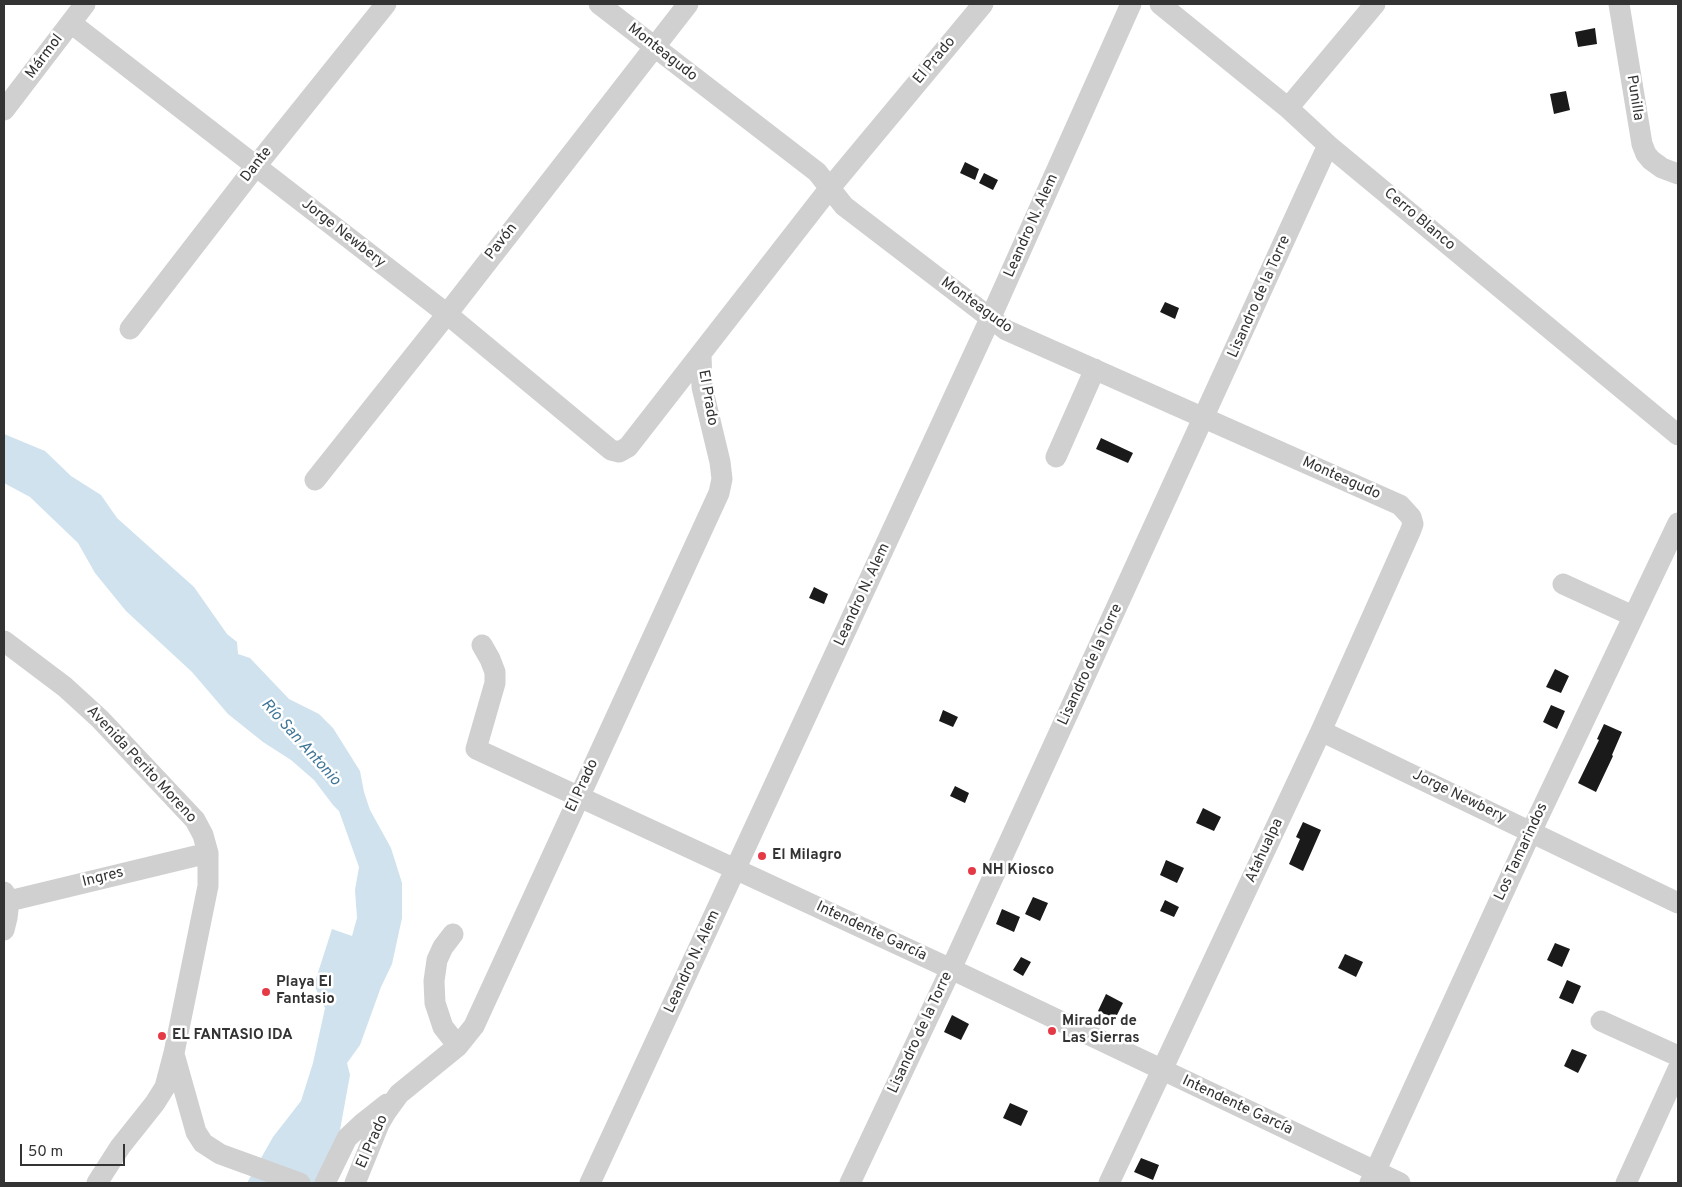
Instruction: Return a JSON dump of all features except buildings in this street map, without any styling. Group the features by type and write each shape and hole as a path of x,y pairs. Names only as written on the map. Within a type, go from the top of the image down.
{"street":[{"name":"Mármol","path":"6,102 85,4"},
{"name":"Dante","path":"130,329 256,166 386,4"},
{"name":"Monteagudo","path":"599,4 817,172 844,206 1006,330 1400,505 1411,516"},
{"name":"Pavón","path":"315,480 447,314 688,4"},
{"name":"El Prado","path":"611,450 619,452 628,447 829,189 983,4"},
{"name":"Leandro N. Alem","path":"590,1183 737,869 990,318 1131,4"},
{"name":"Cerro Blanco","path":"1160,4 1288,108 1328,145 1678,435"},
{"path":"1288,108 1375,4"},
{"name":"Punilla","path":"1619,4 1642,144 1651,160 1662,168 1678,174"},
{"name":"Jorge Newbery","path":"71,23 447,314 611,450"},
{"name":"Lisandro de la Torre","path":"850,1183 951,969 1328,145"},
{"name":"El Prado","path":"355,1183 379,1124 399,1094 458,1046 474,1026 719,493 722,479 720,462 702,387 701,354"},
{"path":"1056,457 1095,369"},
{"path":"681,379 693,380 702,387"},
{"name":"Atahualpa","path":"1109,1183 1321,731 1410,532 1411,516"},
{"name":"Los Tamarindos","path":"1373,1178 1531,832 1678,523"},
{"path":"1563,584 1633,616"},
{"name":"Avenida Perito Moreno","path":"4,641 65,688 100,719 195,820 203,835 208,853 208,886 174,1053 165,1087 156,1103 120,1147 97,1183"},
{"name":"Intendente García","path":"482,645 495,672 495,683 476,748 951,969 1162,1070 1373,1178 1400,1183"},
{"name":"Jorge Newbery","path":"1321,731 1678,903"},
{"name":"Ingres","path":"6,897 208,853"},
{"path":"4,930 8,911 6,897"},
{"path":"453,934 443,947 437,960 434,981 435,1003 443,1027 458,1046"},
{"path":"1601,1021 1678,1056"},
{"path":"174,1053 196,1132 203,1143 220,1154 300,1183"},
{"path":"1626,1183 1678,1069"},
{"path":"325,1183 347,1138 399,1094"},
{"name":"Avenida Perito Moreno","path":"81,1183 120,1147"}],"water":[{"name":"Río San Antonio","path":"4,434 45,451 71,476 101,495 117,518 194,587 227,634 237,642 238,654 250,658 289,699 319,714 333,728 360,771 370,810 391,848 402,883 402,918 392,964 381,987 360,1045 347,1063 350,1075 340,1130 322,1183 247,1183 273,1137 301,1101 313,1063 325,1008 314,985 332,929 352,936 357,918 355,890 359,867 339,811 314,780 291,760 263,742 228,714 192,672 126,611 95,573 78,543 30,497 4,483"}],"place":[{"name":"El Milagro","path":"762,856"},
{"name":"NH Kiosco","path":"972,871"},
{"name":"Playa El Fantasio","path":"266,992"},
{"name":"Mirador de Las Sierras","path":"1052,1031"},
{"name":"EL FANTASIO IDA","path":"162,1036"}]}
